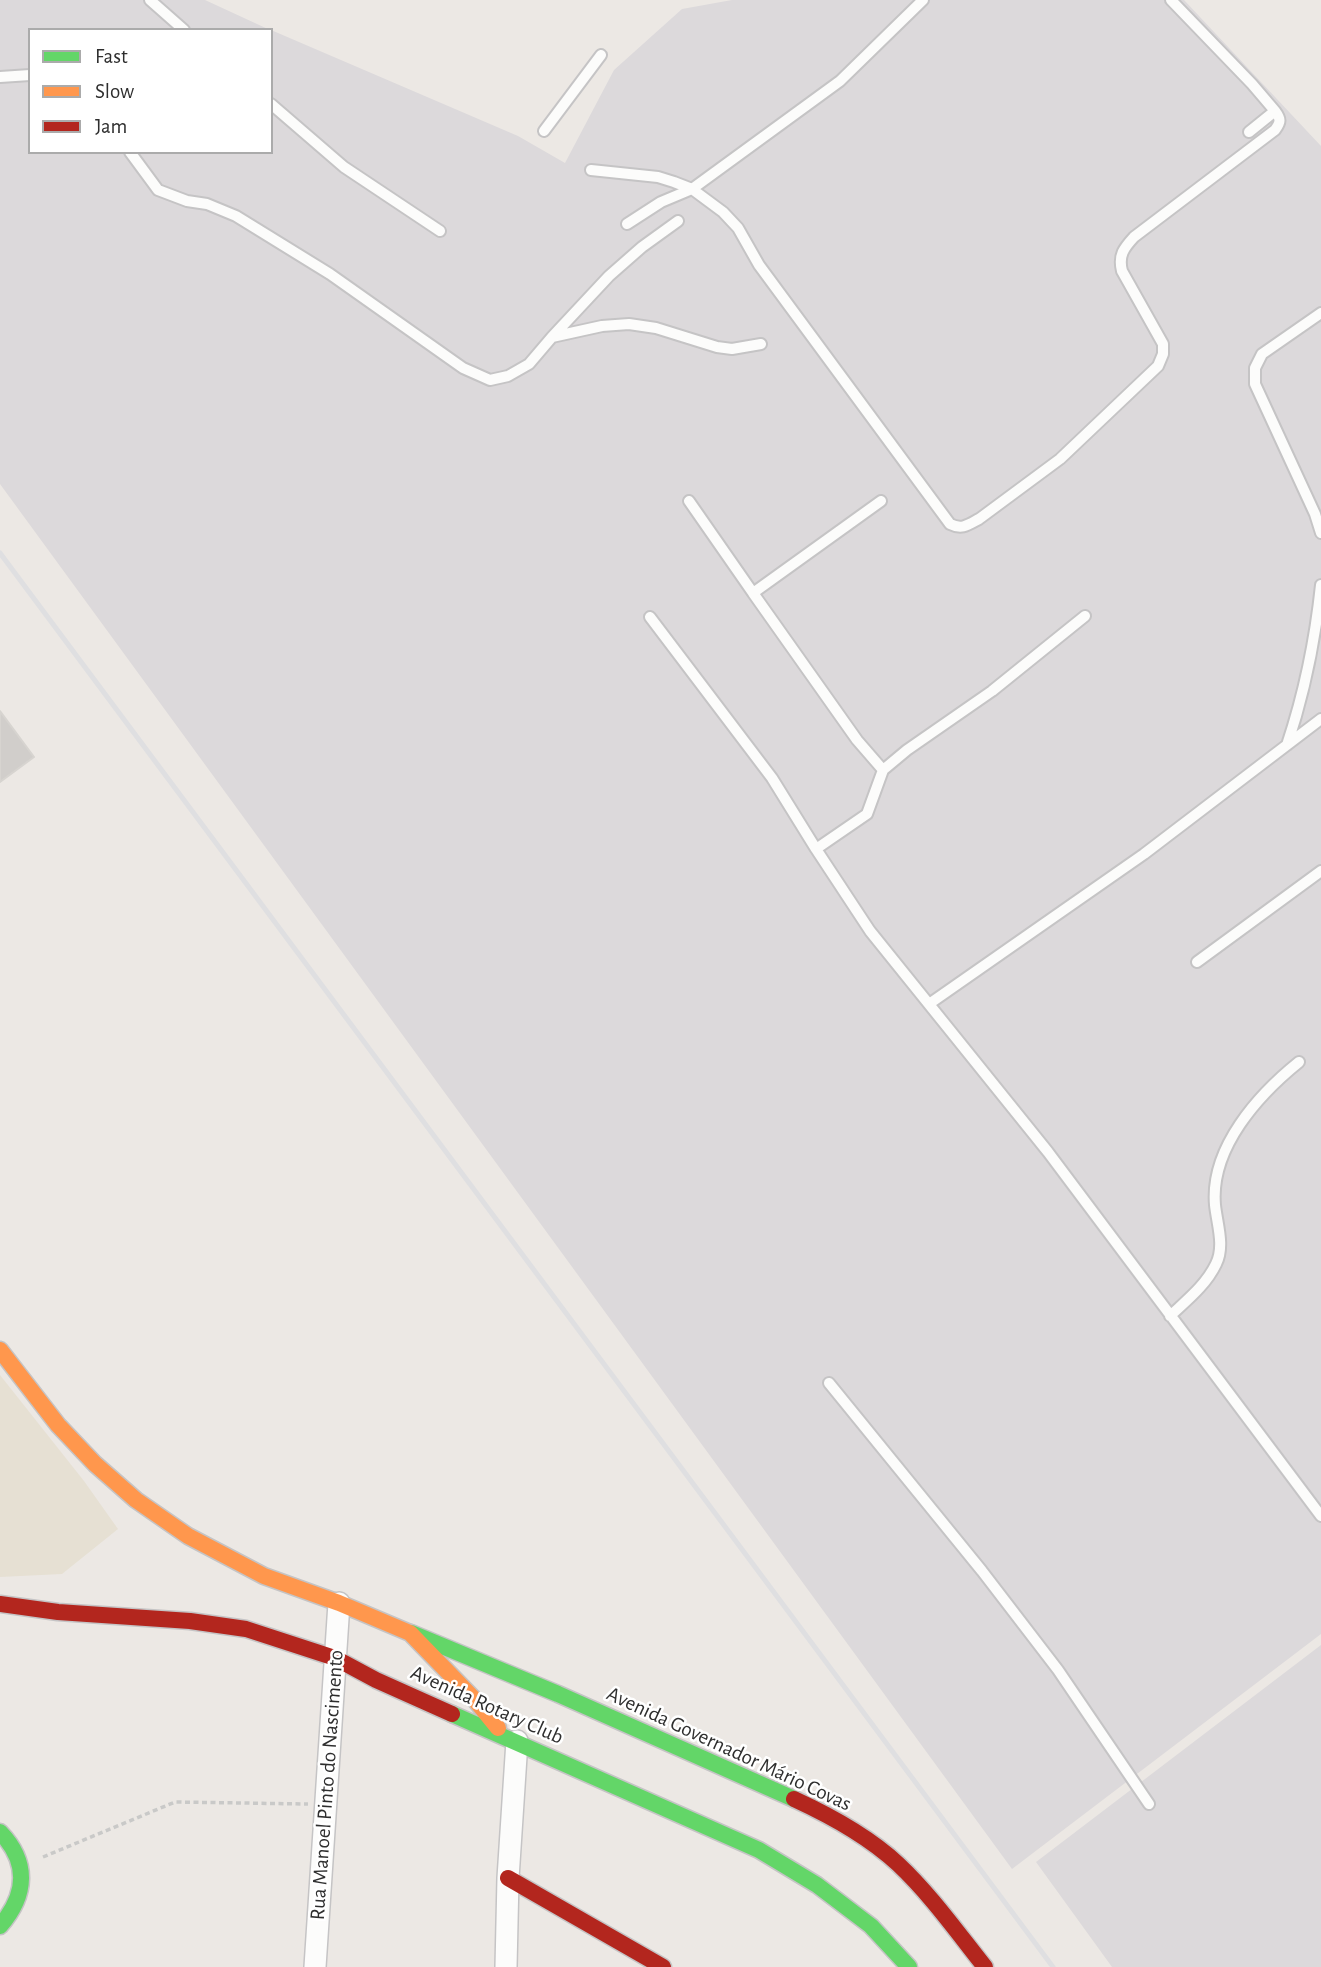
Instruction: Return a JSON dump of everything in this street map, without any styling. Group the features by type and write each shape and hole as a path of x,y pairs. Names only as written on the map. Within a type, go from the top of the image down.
{"main road":[{"name":"Avenida Governador Mário Covas","path":"0,1350 58,1425 95,1464 136,1500 188,1536 264,1576 339,1603 636,1728 845,1825 884,1852 916,1885 985,1967"},
{"name":"Avenida Rotary Club","path":"0,1604 58,1612 190,1621 246,1629 335,1658 376,1680 759,1850 817,1885 871,1926 909,1967"},
{"path":"410,1633 410,1655"},
{"path":"410,1633 510,1738"},
{"path":"376,1680 394,1674"},
{"path":"0,1832 9,1839 21,1866 21,1895 13,1911 0,1926"},
{"path":"508,1878 663,1967"}],"street":[{"name":"Rua Manoel Pinto do Nascimento","path":"315,1967 339,1603"},
{"path":"506,1967 510,1738"}],"lane":[{"path":"150,0 182,28"},
{"path":"627,224 661,202 692,189 839,81 923,0"},
{"path":"592,170 658,177 692,189 723,212 738,228 758,265 950,524 958,528 966,527 1060,459 1158,366 1163,354 1163,344 1122,271 1120,261 1123,250 1134,237 1275,130 1280,123 1280,117 1252,84 1171,0"},
{"path":"544,131 601,55"},
{"path":"0,76 28,75"},
{"path":"273,106 344,167 440,231"},
{"path":"1249,132 1275,111"},
{"path":"131,154 158,190 187,201 207,204 236,216 330,274 463,368 490,380 508,376 529,365 609,276 642,247 678,222"},
{"path":"1321,313 1262,354 1255,368 1255,384 1318,512 1321,533"},
{"path":"552,337 602,326 629,324 656,328 717,348 732,349 761,344"},
{"path":"689,501 857,740 883,770"},
{"path":"753,593 881,501"},
{"path":"1287,745 1303,697 1311,660 1321,585"},
{"path":"816,849 867,814 883,770 906,750 992,691 1084,616"},
{"path":"650,617 772,778 870,931 1048,1152 1321,1516"},
{"path":"929,1004 1143,854 1321,719"},
{"path":"1197,962 1321,871"},
{"path":"1170,1316 1204,1283 1218,1261 1221,1235 1215,1207 1215,1183 1224,1154 1259,1098 1299,1062"},
{"path":"829,1383 990,1582 1058,1671 1149,1804"}],"path":[{"path":"21,1866 175,1802 326,1804"}],"shaded area":[{"path":"0,0 205,0 266,28 28,28 28,154 273,154 273,31 518,136 565,163 614,70 682,9 732,0 1184,0 1321,146 1321,1634 1012,1869 0,484"},
{"path":"0,1375 84,1481 118,1529 62,1574 0,1577"},
{"path":"1321,1645 1321,1967 1112,1967 1036,1862"}],"building":[{"path":"0,711 34,757 0,782"}],"railway":[{"path":"0,553 1053,1967"}],"traffic: fast":[{"path":"411,1633 558,1694 794,1799"},
{"path":"452,1714 759,1850 817,1885 871,1926 909,1967"},
{"path":"0,1832 16,1855 21,1879 20,1891 0,1926"}],"traffic: slow":[{"path":"0,1350 58,1425 95,1464 136,1500 188,1536 264,1576 339,1603 410,1633 476,1701 498,1728"}],"traffic: jam":[{"path":"0,1604 58,1612 190,1621 246,1629 335,1658 376,1680 452,1714"},
{"path":"794,1799 849,1827 898,1864 933,1901 985,1967"},
{"path":"508,1878 663,1967"}]}
